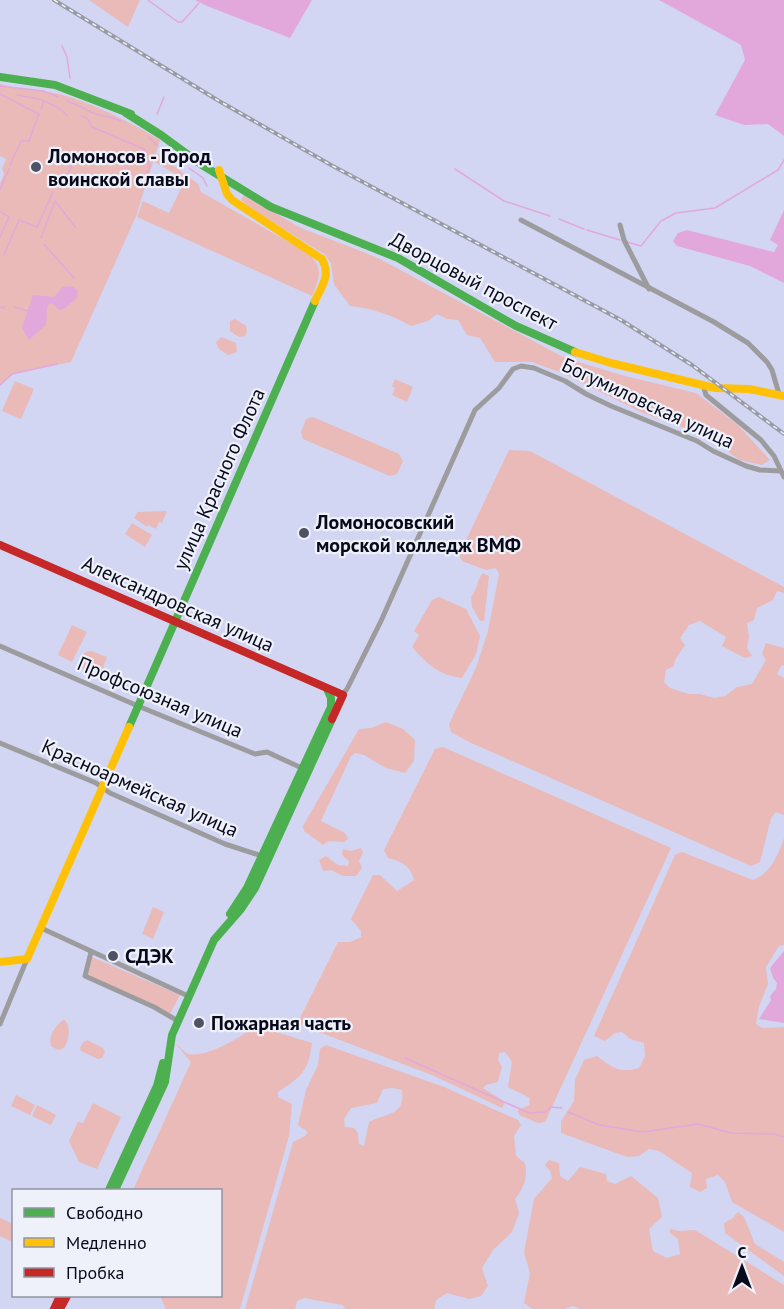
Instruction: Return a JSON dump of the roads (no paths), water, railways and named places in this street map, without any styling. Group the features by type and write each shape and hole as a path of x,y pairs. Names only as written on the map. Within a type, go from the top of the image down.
{"main road":[{"name":"Дворцовый проспект","path":"0,77 55,85 126,113 271,207 398,258 500,318 578,353 703,385 749,389 782,395"},
{"name":"Дворцовый проспект","path":"223,177 274,204 279,210"},
{"name":"улица Красного Флота","path":"27,959 327,274 327,268 322,259 229,197 223,177"},
{"path":"246,191 239,194 238,200 249,211"},
{"name":"Александровская улица","path":"0,545 343,695"},
{"path":"305,770 331,707 331,698 327,689"},
{"path":"110,1189 157,1086 163,1064 165,1041 214,940 246,902 305,770 343,695"},
{"path":"116,1189 165,1082 170,1043 186,995 215,933 239,902 265,857"},
{"path":"0,962 27,959"}],"street":[{"path":"521,220 748,342 767,362 782,395"},
{"path":"620,225 624,240 650,289"},
{"name":"Богумиловская улица","path":"343,695 381,621 475,410 490,398 513,369 521,366 547,372 610,406 698,441 713,451 746,466 782,474"},
{"name":"Богумиловская улица","path":"703,385 706,395 761,440 774,456 782,474"},
{"name":"Профсоюзная улица","path":"0,646 255,754 267,752 305,770"},
{"path":"331,698 343,695"},
{"name":"Красноармейская улица","path":"0,743 98,783 110,793 225,844 265,857"},
{"path":"40,928 186,995"},
{"path":"91,952 85,976 154,1007 176,1020"},
{"path":"0,1024 27,959"}],"waterway":[{"path":"148,0 178,22 182,22 199,3"},
{"path":"62,46 67,57 70,78"},
{"path":"0,86 43,91 58,97"},
{"path":"0,94 39,114 29,141 21,141 10,165"},
{"path":"17,95 50,103 67,115"},
{"path":"157,114 164,97"},
{"path":"41,109 44,101"},
{"path":"67,101 92,113 121,121"},
{"path":"81,116 87,118 92,127 144,149 150,167 143,180"},
{"path":"148,137 158,146"},
{"path":"162,149 186,162"},
{"path":"627,242 641,246 661,221 676,213 715,208 778,170 784,160"},
{"path":"61,189 72,165"},
{"path":"189,168 203,178 207,186"},
{"path":"0,190 9,169"},
{"path":"455,169 504,201 550,216"},
{"path":"4,255 19,220 37,227 53,192"},
{"path":"42,238 55,201"},
{"path":"56,202 75,227"},
{"path":"0,211 9,217 0,237"},
{"path":"559,219 584,229"},
{"path":"587,230 620,240"},
{"path":"44,244 74,278"},
{"path":"0,307 5,306"},
{"path":"14,307 28,311"},
{"path":"0,385 12,374 57,364"},
{"path":"405,1058 529,1113 545,1112 551,1107 562,1108"},
{"path":"568,1112 599,1125 643,1132 698,1124 731,1133 774,1134 784,1137"}],"railway":[{"path":"54,0 219,101 331,165 621,320 692,365 784,434"}],"place":[{"name":"Ломоносов - Город воинской славы","path":"36,167"},
{"name":"Ломоносовский морской колледж ВМФ","path":"304,533"},
{"name":"СДЭК","path":"113,956"},
{"name":"Пожарная часть","path":"199,1023"}]}
